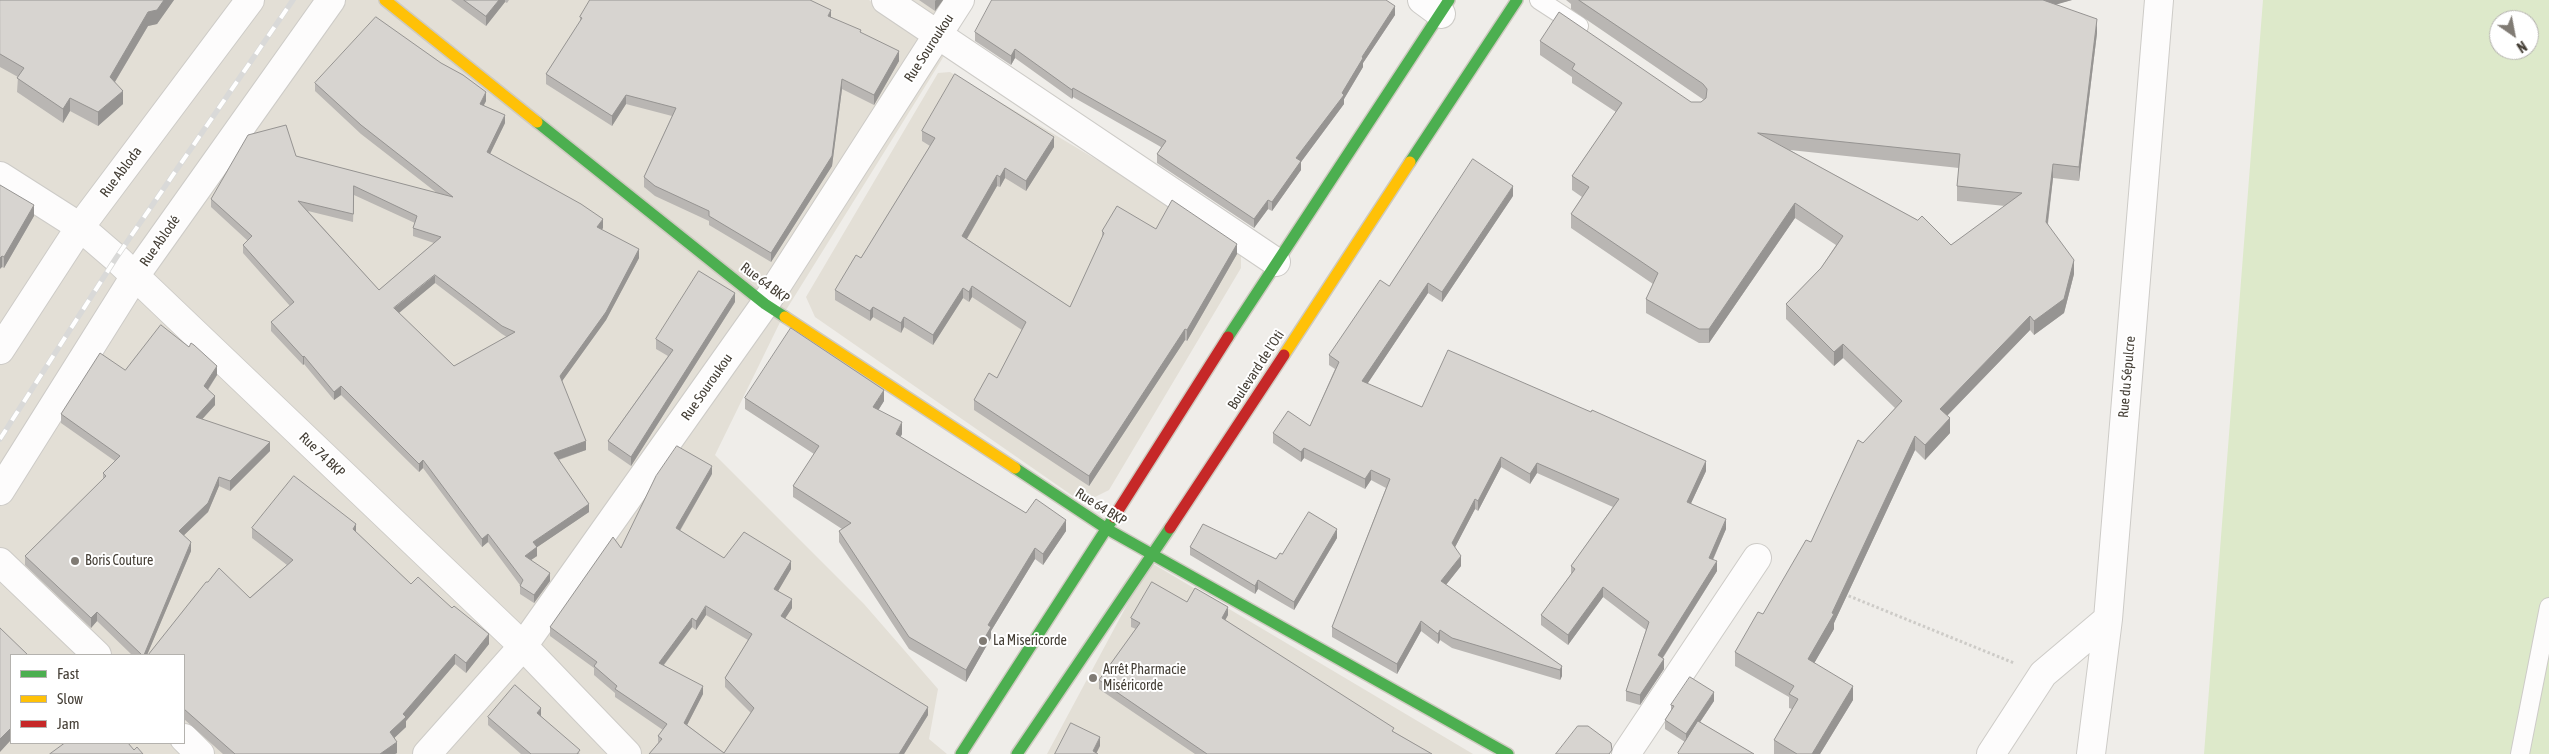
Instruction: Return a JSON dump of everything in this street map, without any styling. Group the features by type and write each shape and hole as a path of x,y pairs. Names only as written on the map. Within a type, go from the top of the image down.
{"main road":[{"name":"Rue 64 BKP","path":"385,0 765,304 1107,530 1508,754"},
{"name":"Boulevard de l'Oti","path":"1017,754 1152,555 1517,0"},
{"path":"961,754 1107,530 1437,5"}],"street":[{"name":"Rue Abloda","path":"0,350 80,227 250,0"},
{"name":"Rue Ablodé","path":"0,491 135,276 331,0"},
{"path":"886,0 1276,262"},
{"name":"Rue Souroukou","path":"427,754 523,646 765,304 960,0"},
{"name":"Rue du Sépulcre","path":"2091,754 2108,619 2158,0"},
{"name":"Rue 74 BKP","path":"0,176 80,227 135,276 523,646 627,754"},
{"path":"1626,754 1757,558"},
{"path":"0,562 96,654"},
{"path":"1991,754 2043,674 2108,619"},
{"path":"185,739 200,754"}],"lane":[{"path":"1539,0 1591,34"},
{"path":"2520,754 2549,607"}],"path":[{"path":"1840,592 2043,674"}],"shaded area":[{"path":"0,0 869,0 944,56 786,310 715,455 864,604 938,689 929,739 947,754 0,754"},
{"path":"904,0 953,0 938,23"},
{"path":"950,72 1241,246 1241,268 1109,490 1083,503 815,317 806,297 938,73"},
{"path":"1150,562 1473,754 1047,754"}],"green space":[{"path":"2263,0 2549,0 2549,754 2204,754"}],"building":[{"path":"0,0 164,0 157,10 148,12 110,77 123,91 98,112 70,98 63,109 17,78 24,68 0,54"},
{"path":"464,0 499,0 486,16"},
{"path":"590,0 810,0 831,10 828,16 861,30 860,32 899,51 874,95 842,79 832,156 771,253 709,216 709,211 655,186 644,177 676,108 626,95 612,116 546,74 582,18 580,17"},
{"path":"992,0 1386,0 1395,6 1362,57 1342,93 1344,95 1296,158 1301,161 1272,202 1268,200 1254,219 1157,154 1166,141 1073,88 1072,90 1015,49 1011,56 975,32"},
{"path":"1579,0 2043,0 2097,19 2079,167 2053,164 2046,222 2074,260 2064,299 2034,321 2030,316 1940,409 1950,418 1925,445 1915,436 1832,613 1834,614 1808,659 1853,686 1812,754 1797,754 1774,740 1798,699 1789,694 1794,686 1735,652 1758,612 1763,614 1806,540 1811,542 1858,440 1863,443 1902,401 1843,344 1834,352 1786,304 1821,268 1843,236 1795,203 1709,329 1699,329 1646,299 1658,273 1571,214 1589,187 1572,176 1622,103 1572,69 1575,64 1540,41 1559,12 1691,102 1701,102 1706,98 1707,89 1703,84","holes":["1758,133 1960,154 1957,186 2022,193 1951,245 1922,216 1918,220"]},
{"path":"376,17 486,92 480,104 505,115 487,152 581,204 603,219 597,227 639,249 606,312 560,376 586,441 554,453 589,504 533,542 537,547 525,556 550,573 534,595 520,586 523,580 488,534 482,539 423,460 419,464 341,386 334,392 304,356 271,322 294,302 243,245 252,236 211,199 248,135 286,125 296,156 453,197 361,125 315,83","holes":["354,186 417,216 413,228 441,237 379,290 298,201 353,214","435,275 502,326 515,332 454,366 394,308"]},
{"path":"955,74 1054,137 1026,181 1005,168 1000,177 997,175 962,236 1070,307 1104,233 1102,231 1117,206 1156,229 1172,200 1237,244 1187,330 1185,329 1089,476 974,400 989,373 997,378 1026,322 972,286 969,292 963,288 933,335 904,317 901,323 873,307 870,311 835,290 856,255 861,258 935,138 922,131"},
{"path":"1473,159 1513,186 1442,292 1428,283 1362,381 1422,407 1448,350 1591,412 1592,410 1706,461 1687,502 1726,519 1709,558 1717,561 1658,655 1664,659 1640,695 1626,691 1649,622 1603,587 1568,635 1541,615 1575,569 1571,566 1619,499 1537,463 1530,474 1501,457 1478,501 1475,499 1452,543 1461,556 1441,581 1562,666 1560,670 1452,638 1440,630 1438,634 1421,621 1397,664 1332,627 1390,479 1371,470 1365,479 1304,448 1301,452 1273,433 1288,411 1310,426 1339,362 1329,355 1380,280 1389,286"},
{"path":"0,185 34,205 4,257 0,258"},
{"path":"699,271 735,293 631,457 608,441 673,350 656,339"},
{"path":"161,325 189,347 191,343 194,345 217,366 204,386 215,396 196,417 270,442 230,481 219,477 208,503 179,531 191,542 144,654 141,654 97,612 91,618 25,556 106,476 103,473 120,456 61,414 100,353 125,370"},
{"path":"791,328 884,390 873,407 902,422 896,434 1026,513 1036,499 1066,520 1043,554 1035,548 988,625 991,627 966,670 909,637 839,531 851,523 793,486 819,446 745,398"},
{"path":"677,446 712,466 676,528 724,558 744,532 791,561 774,589 792,599 781,616 928,707 899,754 649,754 662,739 658,736 667,724 615,689 617,686 594,666 597,662 550,627 613,537 621,548 656,476","holes":["706,606 752,634 725,678 754,708 724,753 684,723 703,686 659,663 692,618 696,621"]},
{"path":"294,476 356,524 353,529 411,584 418,577 452,608 454,606 489,634 466,663 455,654 403,714 406,717 390,732 397,742 380,754 235,754 185,710 185,654 149,654 219,568 250,598 293,560 252,528"},
{"path":"1309,512 1337,529 1294,602 1258,580 1255,586 1190,547 1203,524 1276,559 1280,553 1282,554"},
{"path":"1152,582 1187,602 1195,588 1228,607 1222,618 1394,728 1392,731 1432,754 1207,754 1099,680 1140,623 1131,618"},
{"path":"0,628 27,654 10,654 10,729 0,739"},
{"path":"1690,677 1714,692 1686,734 1665,720 1674,706 1671,705"},
{"path":"515,685 541,708 537,713 580,750 577,754 531,754 488,717"},
{"path":"1698,721 1754,754 1679,754"},
{"path":"1071,723 1100,737 1093,751 1098,754 1055,754"},
{"path":"1578,726 1588,726 1611,743 1612,750 1609,754 1556,754"},
{"path":"64,744 129,744 134,750 137,747 143,754 50,754"}],"railway":[{"path":"0,439 116,258 293,0"}],"traffic: fast":[{"path":"1228,337 1449,0"},
{"path":"1410,162 1517,0"},
{"path":"537,122 765,304 785,317"},
{"path":"1015,468 1107,529 1508,754"},
{"path":"961,754 1114,517"},
{"path":"1017,754 1170,528"}],"traffic: slow":[{"path":"385,0 537,122"},
{"path":"1284,355 1410,162"},
{"path":"785,317 1015,468"}],"traffic: jam":[{"path":"1114,517 1228,337"},
{"path":"1170,528 1284,355"}],"place":[{"name":"Boris Couture","path":"75,561"},
{"name":"La Misericorde","path":"983,641"},
{"name":"Arrêt Pharmacie Miséricorde","path":"1093,678"}]}
